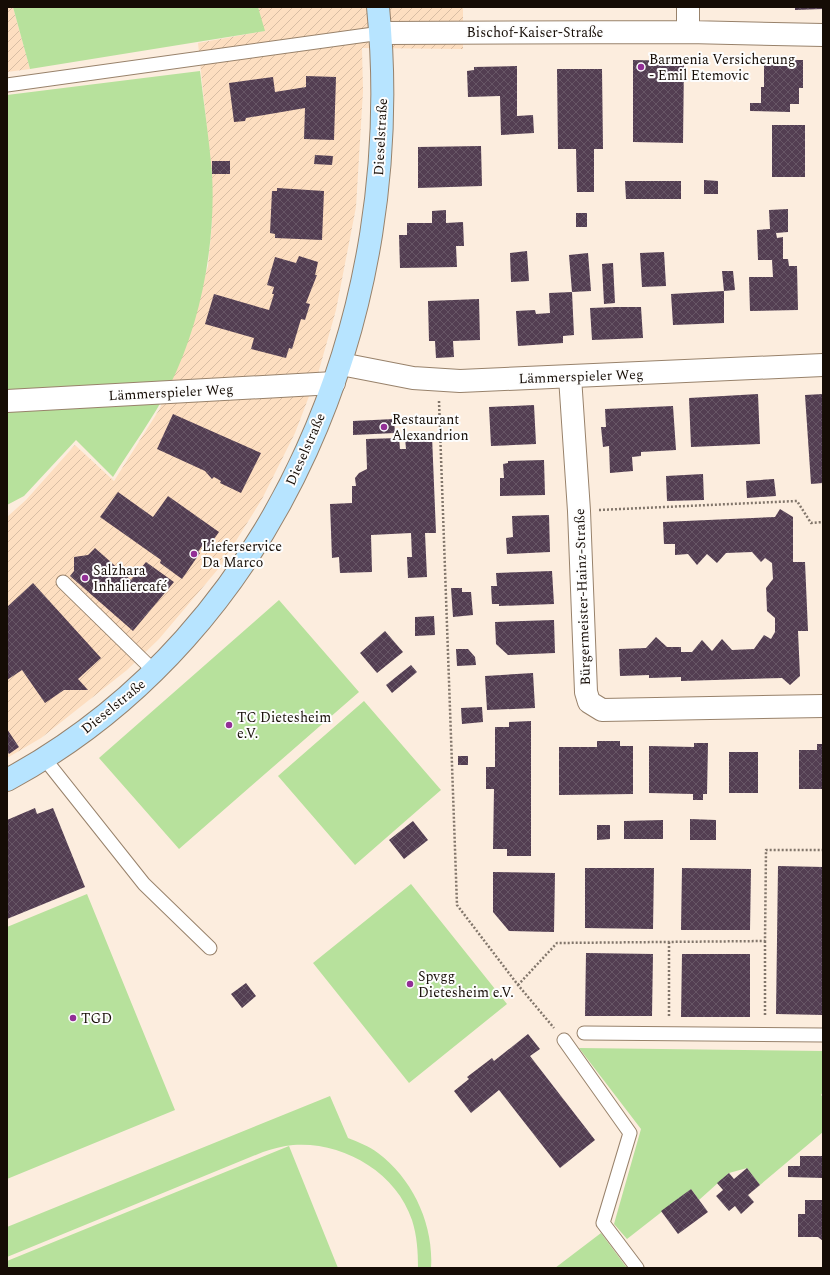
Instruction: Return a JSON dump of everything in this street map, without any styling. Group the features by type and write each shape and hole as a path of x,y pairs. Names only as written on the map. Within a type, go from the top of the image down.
{"street":[{"name":"Dieselstraße","path":"7,780 44,758 95,722 154,671 192,632 238,572 279,504 298,468 338,373 358,306 375,214 382,116 381,33 378,7"},
{"path":"688,7 688,32"},
{"name":"Bischof-Kaiser-Straße","path":"381,33 688,32 823,36"},
{"name":"Lämmerspieler Weg","path":"7,401 338,373 438,380 823,365"},
{"name":"Bürgermeister-Hainz-Straße","path":"570,376 579,511 586,692 589,702 602,710 823,706"}],"lane":[{"path":"7,85 381,33"},
{"path":"62,582 154,671"},
{"path":"44,758 144,884 210,948"},
{"path":"584,1033 823,1035"},
{"path":"564,1040 630,1133 604,1223 637,1268"}],"path":[{"path":"438,380 457,905 518,985 564,1040"},
{"path":"579,511 797,502 811,523 823,522"},
{"path":"766,1034 766,850 823,850"},
{"path":"668,942 669,1034"},
{"path":"518,985 557,943 765,942"}],"shaded area":[{"path":"7,7 13,7 30,69 7,72"},
{"path":"258,7 463,7 463,49 362,48 363,91 356,207 336,310 319,370 295,433 262,499 219,568 159,639 127,670 41,738 7,758 7,517 26,500 75,445 114,481 159,410 169,388 208,266 212,223 212,177 198,43 264,31"}],"green space":[{"path":"13,7 258,7 265,31 30,69"},
{"path":"200,71 212,173 213,200 209,255 204,283 190,337 180,363 156,410 113,477 76,440 24,496 7,505 7,95"},
{"name":"TC Dietesheim e.V.","path":"279,600 359,692 179,849 99,758"},
{"name":"TC Dietesheim e.V.","path":"364,701 441,790 355,865 278,776"},
{"name":"Spvgg Dietesheim e.V.","path":"411,884 507,1004 409,1083 313,963"},
{"name":"TGD","path":"87,894 175,1110 7,1179 7,927"},
{"path":"579,1048 823,1051 823,1092 821,1095 823,1097 823,1132 760,1185 747,1168 729,1173 699,1200 691,1189 627,1239 614,1224 641,1129"},
{"path":"330,1096 348,1138 367,1146 378,1153 401,1176 411,1189 425,1220 431,1252 431,1268 418,1268 417,1244 412,1220 404,1203 393,1187 380,1174 348,1154 330,1148 311,1145 289,1145 263,1152 7,1257 7,1227"},
{"path":"289,1146 338,1268 7,1268 7,1261"},
{"path":"601,1233 627,1268 555,1268"}],"building":[{"path":"795,7 823,7 823,9 795,10"},
{"path":"633,60 684,61 683,143 633,142"},
{"path":"770,60 803,60 803,88 799,88 799,104 790,104 790,112 750,111 750,103 761,103 761,87 764,87 764,63 770,63"},
{"path":"517,66 517,116 533,115 534,133 501,135 500,96 468,97 467,71 474,70 474,67"},
{"path":"557,69 602,69 603,149 594,149 594,192 577,192 576,149 558,149"},
{"path":"306,76 336,77 334,140 304,139 305,108 246,118 245,121 234,122 229,83 273,77 275,92 306,87"},
{"path":"772,125 805,125 805,177 772,177"},
{"path":"481,146 482,186 418,188 418,147"},
{"path":"315,155 333,156 332,165 314,164"},
{"path":"212,161 230,161 230,174 212,174"},
{"path":"704,180 718,181 718,194 704,194"},
{"path":"625,181 681,181 681,199 626,199"},
{"path":"277,188 324,191 322,240 275,238 275,234 270,233 272,191 277,191"},
{"path":"788,209 788,232 776,233 777,238 783,237 783,259 788,259 789,266 797,266 798,310 750,311 749,277 773,277 772,260 758,260 757,230 770,229 769,210"},
{"path":"446,210 446,223 463,222 464,246 456,246 457,267 400,268 399,235 407,235 407,223 432,223 432,211"},
{"path":"576,213 587,213 587,227 576,227"},
{"path":"527,251 529,281 511,282 510,253"},
{"path":"664,252 666,286 642,287 640,253"},
{"path":"588,253 591,291 572,292 569,255"},
{"path":"299,256 318,262 315,275 317,275 306,303 310,304 305,320 301,319 292,349 289,348 286,358 251,349 254,338 205,324 214,294 269,310 274,294 272,294 274,287 267,285 275,257 296,263"},
{"path":"613,263 615,303 604,304 602,264"},
{"path":"722,271 733,271 735,290 724,291"},
{"path":"724,291 724,323 673,325 671,294"},
{"path":"572,292 574,335 563,336 563,343 518,346 516,311 535,310 536,314 550,313 549,293"},
{"path":"479,299 480,340 453,341 454,357 436,358 435,341 429,341 428,301"},
{"path":"641,307 643,338 592,340 590,308"},
{"path":"758,394 760,444 691,447 689,398"},
{"path":"823,394 823,483 811,484 805,395"},
{"path":"534,405 536,444 491,446 489,407"},
{"path":"673,406 676,450 641,452 641,456 632,457 633,471 610,473 609,446 603,447 601,427 606,427 605,409"},
{"path":"173,414 261,453 241,493 220,483 221,481 214,477 212,479 205,471 157,449"},
{"path":"394,419 395,433 353,435 353,421"},
{"path":"432,436 436,533 425,533 427,577 408,578 407,557 412,557 411,533 371,535 372,572 340,573 339,557 332,558 330,504 352,503 352,486 356,486 355,478 359,473 367,469 366,439 399,438 400,449 406,449 405,438"},
{"path":"544,460 545,495 500,496 500,478 504,478 503,464 508,463 508,461"},
{"path":"703,474 704,500 667,501 666,476"},
{"path":"774,479 776,496 747,498 746,481"},
{"path":"118,492 153,517 168,496 219,532 207,549 202,546 198,552 200,553 182,579 160,563 161,560 100,517"},
{"path":"780,509 793,517 793,562 805,562 808,631 798,631 800,676 790,685 782,678 681,681 681,677 649,678 649,675 620,676 619,649 646,648 656,637 667,647 681,647 681,652 692,652 702,640 712,651 722,639 732,650 754,649 764,635 771,639 775,632 775,618 767,611 766,588 773,579 772,563 765,558 761,562 752,552 726,553 717,563 707,554 697,565 688,554 675,555 675,544 664,544 663,522 775,517"},
{"path":"549,515 550,552 507,554 506,538 513,537 512,516"},
{"path":"95,548 131,580 146,562 174,582 133,631 70,576 74,571 74,557 88,555"},
{"path":"552,571 554,604 499,606 499,604 492,604 491,586 497,586 496,573"},
{"path":"33,583 101,658 78,679 88,690 64,690 45,703 22,670 7,680 7,607"},
{"path":"451,588 462,588 462,592 471,592 473,615 453,617"},
{"path":"434,616 435,635 415,636 415,617"},
{"path":"554,620 555,653 508,655 496,644 495,622"},
{"path":"385,631 403,652 377,673 360,653"},
{"path":"456,649 468,649 475,657 476,665 457,666"},
{"path":"411,665 417,672 392,693 386,685"},
{"path":"533,673 535,708 487,710 485,676"},
{"path":"482,707 483,722 462,724 461,708"},
{"path":"531,721 531,856 507,856 507,849 493,849 494,789 486,789 486,767 495,767 495,727 509,727 509,722"},
{"path":"7,729 19,747 9,754 7,751"},
{"path":"597,741 620,741 620,746 633,746 633,794 559,795 559,747 597,747"},
{"path":"694,743 708,743 707,794 703,794 703,800 693,800 693,794 649,793 649,746 694,747"},
{"path":"817,744 823,744 823,789 799,789 799,750 817,750"},
{"path":"729,752 758,752 758,793 729,793"},
{"path":"458,756 468,756 468,765 458,765"},
{"path":"35,808 37,814 53,808 85,887 7,919 7,820"},
{"path":"690,819 716,820 716,840 690,840"},
{"path":"663,820 663,839 624,839 624,821"},
{"path":"413,821 428,840 404,859 389,840"},
{"path":"597,825 610,825 610,839 597,840"},
{"path":"778,866 823,867 823,1015 776,1014"},
{"path":"585,868 654,868 653,929 585,928"},
{"path":"682,868 751,869 750,930 681,930"},
{"path":"493,872 555,873 554,932 509,931 493,912"},
{"path":"586,953 653,954 652,1016 585,1016"},
{"path":"682,954 750,954 750,1017 681,1017"},
{"path":"246,983 256,996 242,1008 231,994"},
{"path":"528,1034 540,1049 530,1056 595,1140 560,1168 499,1090 471,1113 454,1091 469,1079 467,1077 492,1058 494,1061"},
{"path":"800,1156 823,1156 823,1178 788,1177 788,1166 800,1166"},
{"path":"747,1168 760,1185 748,1195 754,1202 741,1214 735,1206 729,1211 716,1196 723,1190 717,1183 729,1173 734,1179"},
{"path":"691,1189 708,1212 678,1234 661,1211"},
{"path":"805,1200 823,1200 823,1241 818,1237 798,1237 798,1214 805,1214"}],"place":[{"name":"Barmenia Versicherung - Emil Etemovic","path":"641,67"},
{"name":"Restaurant Alexandrion","path":"384,427"},
{"name":"Lieferservice Da Marco","path":"194,554"},
{"name":"Salzhara Inhaliercafé","path":"85,578"},
{"name":"TC Dietesheim e.V.","path":"229,725"},
{"name":"Spvgg Dietesheim e.V.","path":"410,984"},
{"name":"TGD","path":"73,1018"}]}
